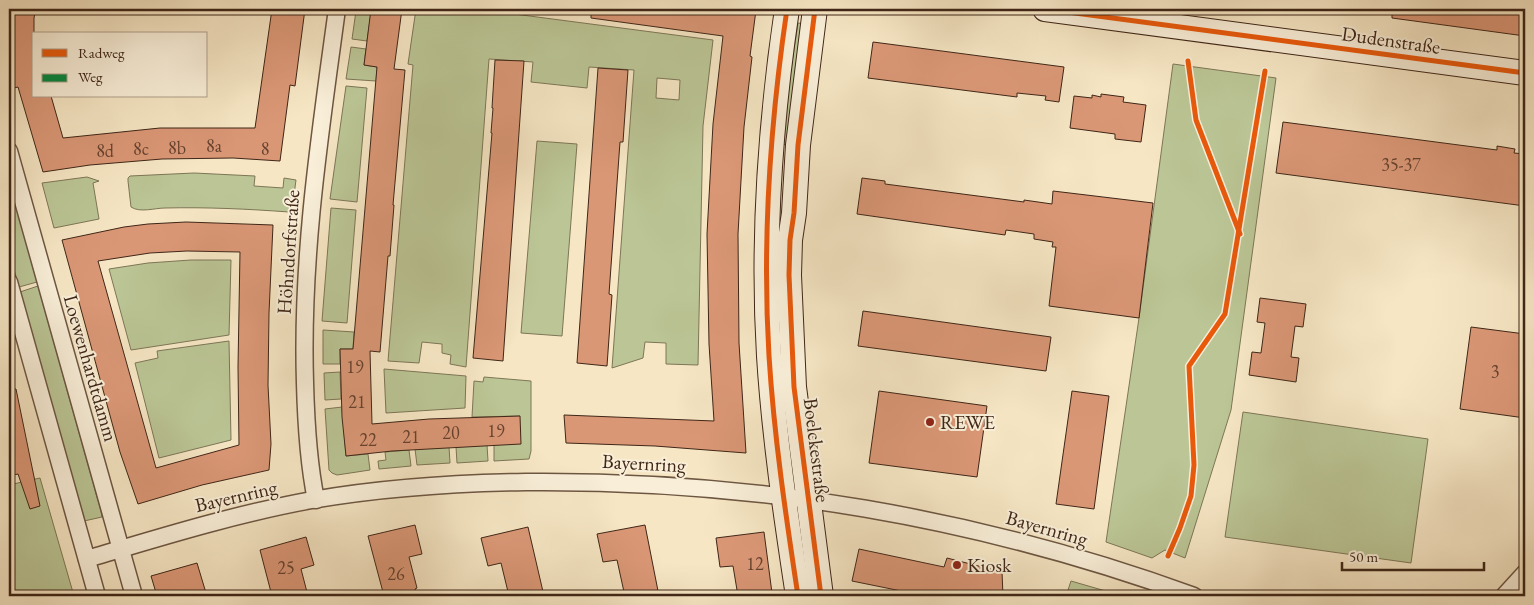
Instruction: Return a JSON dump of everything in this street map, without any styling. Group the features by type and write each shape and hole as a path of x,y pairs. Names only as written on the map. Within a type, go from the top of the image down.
{"main road":[{"name":"Boelckestraße","path":"788,9 778,75 771,157 768,211 767,302 772,390 798,596"},
{"name":"Boelckestraße","path":"815,9 797,158 794,212 790,240 790,305 794,387 821,596"},
{"name":"Dudenstraße","path":"1045,9 1525,73"},
{"path":"771,157 797,158"}],"street":[{"name":"Höhndorfstraße","path":"316,500 310,470 304,315 314,177 336,9"},
{"name":"Loewenhardtdamm","path":"9,151 134,596"},
{"path":"9,282 97,596"},
{"name":"Bayernring","path":"87,559 215,522 316,500 430,487 544,482 662,485 719,489 864,507 975,530 1069,555 1194,596"},
{"path":"1504,596 1525,574"}],"green space":[{"path":"416,9 476,9 713,40 703,126 698,365 666,364 666,343 645,342 643,358 612,368 634,70 589,67 587,88 531,82 533,62 489,59 466,367 450,364 451,355 442,353 442,344 422,342 419,363 388,361 413,65 408,64","holes":["657,78 680,80 679,100 656,98"]},
{"path":"356,11 371,13 367,41 352,39"},
{"path":"798,23 804,24 786,146 783,143"},
{"path":"351,47 366,49 364,65 377,67 376,81 346,79"},
{"path":"1173,64 1276,78 1231,410 1185,558 1165,550 1152,558 1106,542 1139,318"},
{"path":"346,86 367,88 357,202 330,199"},
{"path":"537,141 577,144 562,336 521,333"},
{"path":"194,173 255,176 254,186 283,188 284,178 296,180 292,210 289,212 227,208 161,208 143,210 131,207 128,181 130,176"},
{"path":"87,177 99,181 93,183 99,219 54,228 42,183"},
{"path":"9,181 37,282 19,287 9,252"},
{"path":"331,208 356,210 347,323 322,321"},
{"path":"231,260 229,335 131,350 109,269 148,263"},
{"path":"38,286 102,517 84,521 20,292"},
{"path":"323,330 354,332 353,349 340,349 340,364 323,364"},
{"path":"229,341 231,440 159,458 135,363 158,358 157,351"},
{"path":"384,369 466,376 465,408 386,413"},
{"path":"340,372 341,399 325,400 324,373"},
{"path":"484,377 531,381 531,451 529,459 494,461 494,445 520,416 472,417 474,381 483,382"},
{"path":"342,407 346,456 368,454 370,470 337,475 329,470 325,409"},
{"path":"1243,412 1428,439 1411,563 1225,537"},
{"path":"487,445 488,461 457,463 456,447"},
{"path":"449,447 450,463 417,465 415,449"},
{"path":"409,450 411,466 379,469 378,461 386,460 385,452"},
{"path":"40,478 74,596 9,596 9,485"},
{"path":"1071,581 1116,594 1122,596 1066,596"}],"building":[{"path":"9,9 36,9 34,32 32,32 32,98 52,98 63,138 160,128 255,128 272,9 305,9 295,86 290,85 280,161 233,158 162,159 90,165 43,172 18,87 14,88 9,67"},
{"path":"371,9 402,9 394,69 405,70 380,352 370,351 372,424 429,419 520,416 521,444 392,451 346,456 342,417 340,349 353,349 377,67 364,65"},
{"path":"591,9 756,10 744,127 738,234 739,343 746,453 655,446 566,443 564,415 714,421 709,344 707,234 713,124 723,36 591,18"},
{"path":"1392,9 1525,9 1525,36 1392,18"},
{"path":"873,42 1064,67 1059,102 1045,100 1046,96 1017,93 1017,97 868,78"},
{"path":"495,60 524,61 503,361 473,358 492,133"},
{"path":"598,68 628,70 623,142 620,142 609,294 612,295 607,366 577,363"},
{"path":"1101,94 1124,97 1123,102 1146,105 1141,142 1115,139 1115,134 1070,128 1074,96 1092,98 1092,95 1101,97"},
{"path":"1283,122 1497,150 1497,146 1515,149 1514,153 1525,154 1525,206 1276,173"},
{"path":"862,178 885,181 885,184 1024,202 1024,200 1052,204 1053,191 1153,203 1139,318 1049,306 1056,247 1052,247 1053,242 1034,239 1034,234 1006,230 1005,235 857,214"},
{"path":"186,222 273,225 268,385 271,444 269,470 202,485 138,504 120,452 62,240 148,224","holes":["187,251 240,252 239,445 156,468 98,261 150,253"]},
{"path":"1260,298 1306,304 1303,327 1295,326 1291,357 1299,358 1296,382 1249,375 1252,352 1261,353 1265,323 1257,322"},
{"path":"863,311 1051,337 1046,371 858,346"},
{"path":"1471,327 1525,334 1525,418 1460,409"},
{"path":"9,389 16,389 40,506 30,509 18,474 9,476"},
{"name":"REWE","path":"879,391 987,406 977,477 869,463"},
{"path":"1072,391 1109,396 1094,509 1056,504"},
{"path":"415,525 422,554 409,557 417,588 415,589 417,596 384,596 368,536"},
{"path":"645,525 659,596 626,596 617,560 603,562 597,534"},
{"path":"528,527 544,596 509,596 501,563 488,566 481,538"},
{"path":"764,532 772,593 769,593 769,596 738,596 733,566 720,567 716,538"},
{"path":"306,537 314,565 301,569 308,596 272,596 260,550"},
{"path":"859,549 944,567 947,558 1002,572 1003,596 926,596 852,581"},
{"path":"197,563 206,593 196,596 157,596 151,576"}],"cycle path":[{"path":"787,9 772,139 766,269 771,386 777,446 798,596"},
{"path":"815,9 798,145 789,275 794,387 821,596"},
{"path":"1045,9 1525,73"},
{"path":"1188,61 1196,120 1240,234"},
{"path":"1168,556 1191,496 1194,465 1189,366 1225,314 1265,71"}],"place":[{"name":"REWE","path":"930,422"},
{"name":"Kiosk","path":"957,565"}]}
